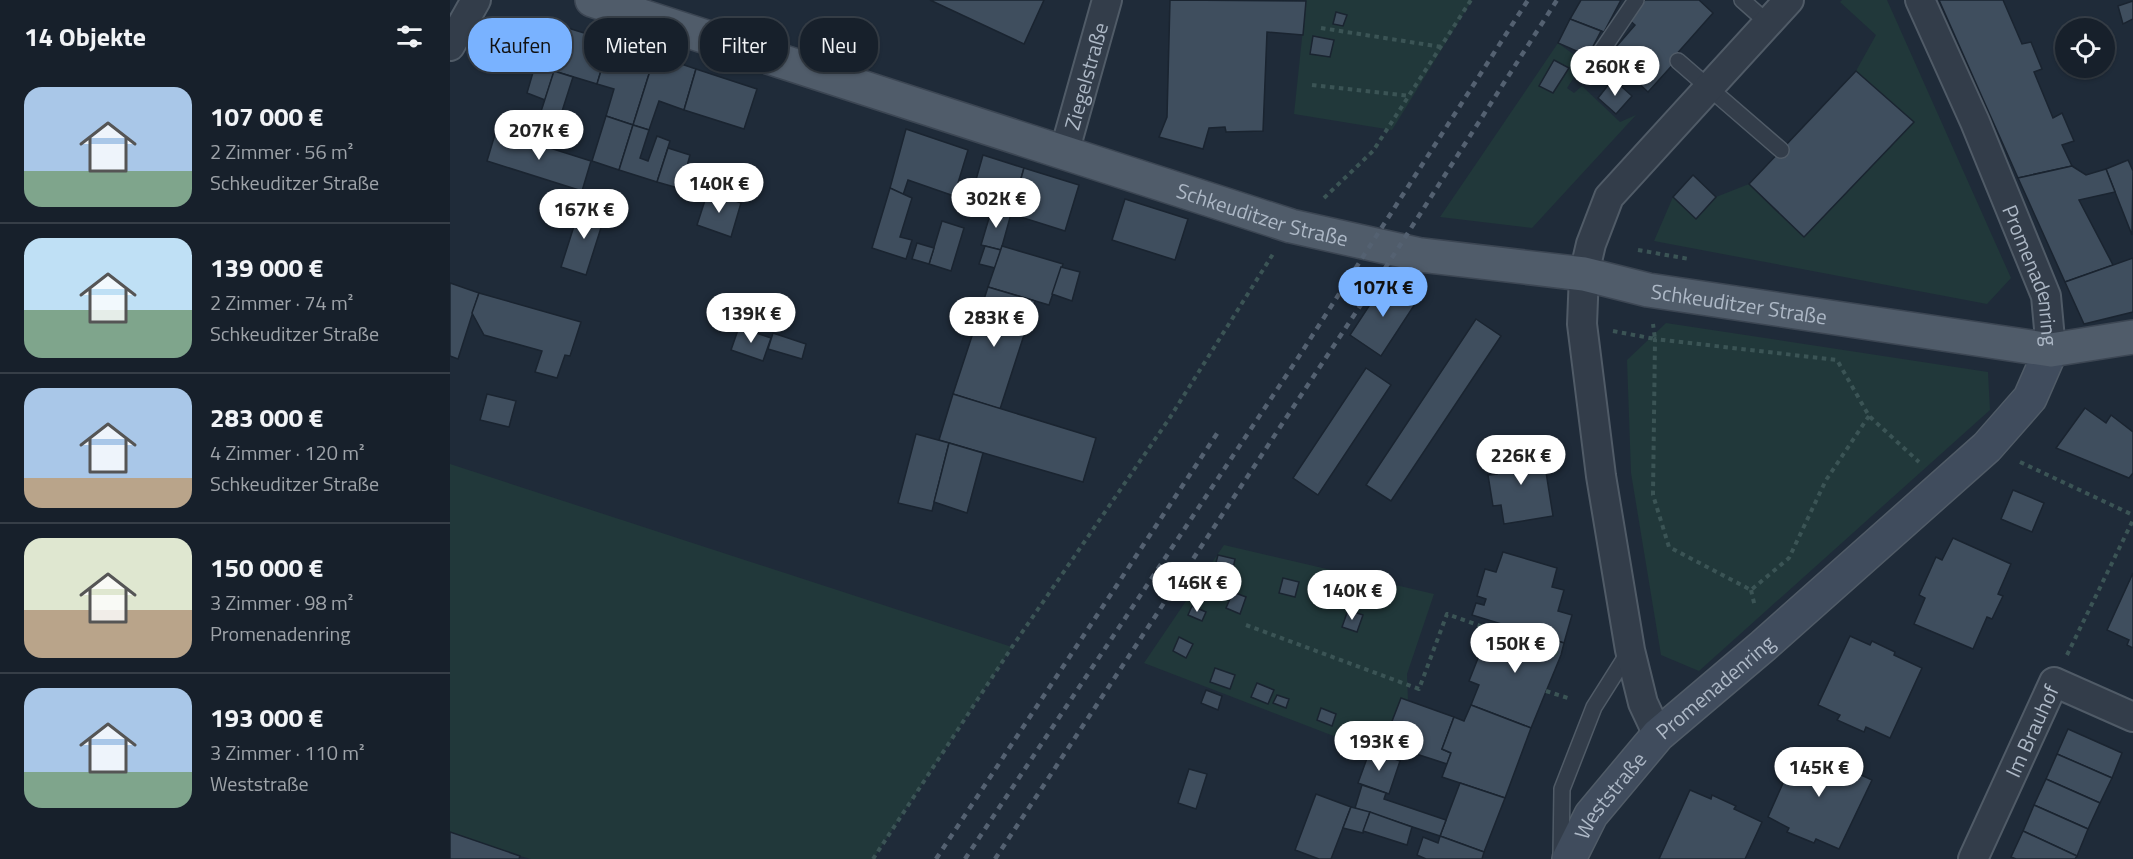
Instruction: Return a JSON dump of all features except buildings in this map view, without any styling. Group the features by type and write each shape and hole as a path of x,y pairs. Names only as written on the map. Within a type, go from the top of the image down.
{"main road":[{"name":"Schkeuditzer Straße","path":"592,0 1291,226 1420,255 1588,259 1648,290 2051,350 2133,337"},
{"name":"Promenadenring","path":"1658,735 1763,646 1987,447 2030,398 2051,350"},
{"name":"Weststraße","path":"1569,859 1590,815 1658,735"}],"street":[{"path":"450,46 476,0"},
{"name":"Ziegelstraße","path":"1064,153 1107,0"},
{"name":"Promenadenring","path":"1658,735 1643,703 1630,650 1601,476 1582,324 1588,259 1609,197 1789,0"},
{"name":"Promenadenring","path":"1920,0 1975,122 2046,296 2051,350"},
{"name":"Im Brauhof","path":"1973,859 2054,682 2133,717"}],"lane":[{"path":"1586,74 1636,0"},
{"path":"1742,0 1768,23"},
{"path":"1678,61 1781,150"},
{"path":"1561,859 1562,789 1594,707 1630,650"}],"path":[{"path":"1333,202 1323,199 1373,151 1471,0"},
{"path":"1321,28 1442,47"},
{"path":"1312,85 1410,96"},
{"path":"873,859 1012,647 1169,419 1291,226"},
{"path":"1588,259 1649,251 1695,260"},
{"path":"1648,290 1655,339 1653,495 1669,547 1751,590 1789,558 1826,480 1869,416"},
{"path":"1582,324 1655,339 1837,360 1869,416 1944,485"},
{"path":"1987,447 2133,515"},
{"path":"2054,682 2133,520"},
{"path":"1246,625 1419,689 1447,614 1561,655"}],"green space":[{"path":"1306,0 1472,0 1392,130 1294,114"},
{"path":"1842,0 1887,0 2011,278 1987,304 1654,241 1673,197 1693,175 1716,197 1749,184 1804,236 1913,122 1856,71 1876,35 1840,2"},
{"path":"1558,43 1584,62 1567,88 1574,93 1582,86 1620,122 1636,115 1532,228 1440,217"},
{"path":"1666,323 1988,372 1990,410 1699,671 1661,655 1631,473 1627,360"},
{"path":"450,464 1012,647 873,859 531,859 520,856 450,832"},
{"path":"1224,545 1434,594 1407,674 1408,701 1389,729 1369,722 1365,733 1374,737 1370,750 1144,663"}],"railway":[{"path":"965,859 1296,361 1528,0"},
{"path":"995,859 1397,250 1557,0"},
{"path":"936,859 1220,429"}]}
